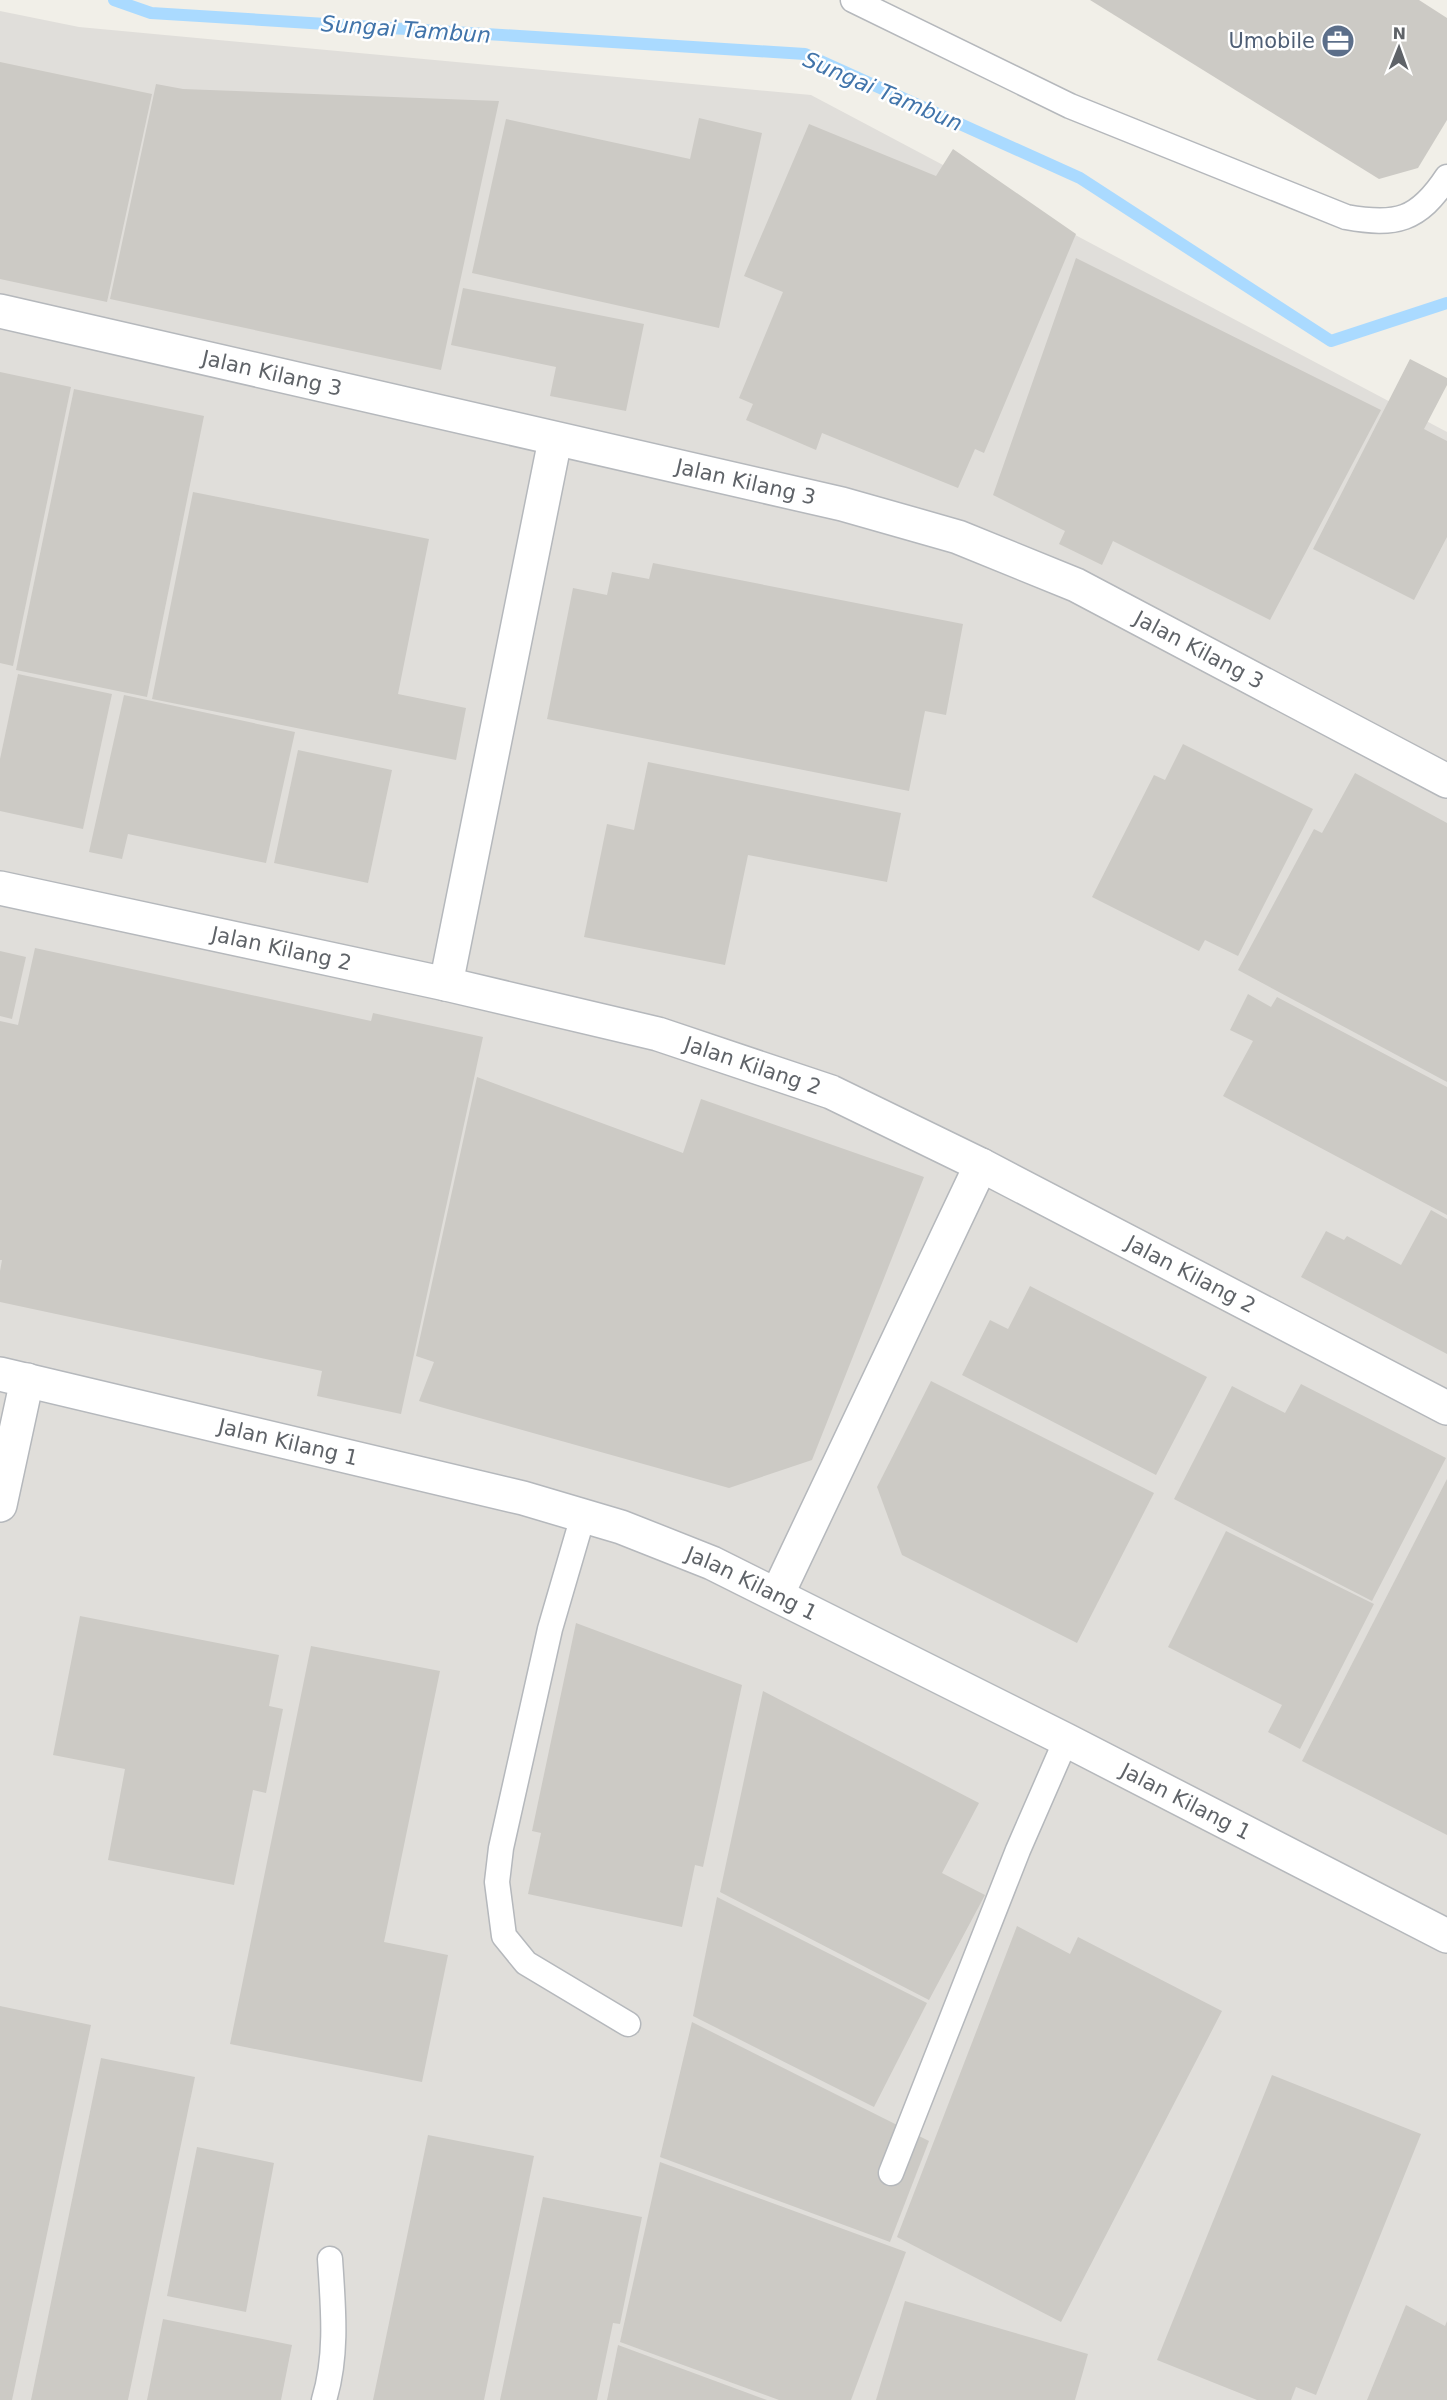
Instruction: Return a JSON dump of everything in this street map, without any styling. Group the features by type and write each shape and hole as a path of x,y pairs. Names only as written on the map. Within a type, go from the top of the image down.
{"street":[{"name":"Jalan Kilang 3","path":"0,311 842,504 958,537 1076,585 1447,781"},
{"path":"446,984 555,440"},
{"name":"Jalan Kilang 2","path":"0,888 446,984 658,1034 831,1092 981,1165 1447,1408"},
{"path":"777,1595 981,1165"},
{"path":"0,1505 14,1377"},
{"name":"Jalan Kilang 1","path":"14,1377 523,1498 621,1527 712,1563 777,1595 1066,1740 1447,1936"}],"lane":[{"path":"853,0 1071,106 1346,217 1376,222 1406,218 1433,198 1447,177"},
{"path":"583,1516 548,1640 501,1848 497,1882 504,1936 526,1963 628,2024"},
{"path":"891,2173 1018,1850 1066,1740"},
{"path":"324,2400 330,2381 334,2326 330,2259"}],"shaded area":[{"path":"0,11 79,27 811,95 1447,432 1447,2400 0,2400"}],"building":[{"path":"1090,0 1419,0 1447,18 1447,120 1418,168 1379,179"},
{"path":"0,62 152,94 107,302 0,279"},
{"path":"156,84 183,89 499,101 441,370 110,299"},
{"path":"699,118 762,133 719,328 472,273 506,119 690,159"},
{"path":"809,124 936,176 953,149 1076,234 984,453 975,449 958,488 822,433 816,450 746,420 753,404 739,398 783,292 744,276"},
{"path":"1076,258 1381,410 1270,620 1113,541 1102,565 1059,544 1065,531 993,495"},
{"path":"463,288 644,324 626,411 550,396 556,367 451,345"},
{"path":"1410,359 1447,378 1447,385 1424,429 1447,441 1447,537 1414,600 1313,549"},
{"path":"0,372 71,387 13,666 0,663"},
{"path":"74,389 204,416 147,697 16,670"},
{"path":"193,492 429,539 398,694 466,708 456,760 152,699"},
{"path":"653,563 963,624 946,715 925,711 909,791 547,719 573,588 607,595 612,572 649,579"},
{"path":"18,674 112,694 83,829 0,811 0,759"},
{"path":"124,695 295,732 266,863 128,834 122,859 89,852"},
{"path":"1183,744 1313,809 1238,956 1205,940 1199,951 1092,897 1154,775 1165,780"},
{"path":"298,750 392,770 368,883 274,863"},
{"path":"648,762 901,813 887,882 748,855 725,965 584,937 607,824 634,830"},
{"path":"1355,773 1447,823 1447,1082 1238,970 1314,829 1322,833"},
{"path":"35,948 371,1021 373,1013 483,1037 401,1414 317,1396 322,1371 0,1302 2,1260 0,1260 0,1021 18,1025"},
{"path":"0,951 26,957 12,1019 0,1016"},
{"path":"1248,994 1271,1007 1277,997 1447,1087 1447,1215 1223,1096 1253,1041 1230,1030"},
{"path":"477,1077 683,1153 701,1099 924,1177 812,1460 729,1488 419,1401 434,1362 416,1356"},
{"path":"1431,1210 1447,1219 1447,1354 1301,1277 1326,1231 1344,1240 1347,1236 1401,1265"},
{"path":"1030,1286 1207,1377 1156,1475 962,1375 990,1320 1008,1329"},
{"path":"931,1381 1154,1493 1077,1643 902,1555 877,1487"},
{"path":"1301,1384 1446,1458 1372,1601 1174,1499 1232,1386 1285,1413"},
{"path":"1447,1479 1447,1835 1302,1761"},
{"path":"1226,1531 1374,1604 1300,1749 1268,1732 1282,1705 1168,1647"},
{"path":"80,1616 279,1655 269,1706 283,1709 266,1793 253,1790 234,1885 108,1860 125,1769 53,1755"},
{"path":"576,1623 742,1685 703,1867 695,1865 682,1927 528,1894 541,1833 532,1831"},
{"path":"311,1646 440,1671 384,1942 448,1955 422,2082 230,2044"},
{"path":"763,1691 979,1803 942,1873 985,1895 929,2000 720,1892"},
{"path":"717,1897 927,2003 874,2107 693,2016"},
{"path":"1017,1926 1070,1954 1078,1937 1222,2011 1061,2322 897,2237"},
{"path":"0,2006 91,2025 12,2400 0,2400"},
{"path":"692,2022 929,2141 890,2242 660,2157"},
{"path":"101,2058 195,2077 128,2400 31,2400"},
{"path":"1272,2075 1421,2134 1316,2395 1296,2387 1291,2400 1257,2400 1157,2360"},
{"path":"428,2135 534,2156 484,2400 373,2400"},
{"path":"197,2147 274,2163 246,2312 167,2296"},
{"path":"660,2162 906,2252 851,2400 779,2400 620,2342"},
{"path":"543,2197 642,2217 620,2324 613,2323 597,2400 500,2400"},
{"path":"905,2301 1088,2354 1075,2400 876,2400"},
{"path":"1406,2305 1445,2326 1447,2321 1447,2400 1367,2400"},
{"path":"163,2319 292,2345 281,2400 147,2400"},
{"path":"618,2345 767,2400 607,2400"}],"waterway":[{"name":"Sungai Tambun","path":"114,0 151,13 805,54 1080,178 1331,341 1447,303"}],"place":[{"name":"Umobile","path":"1338,41"}]}
